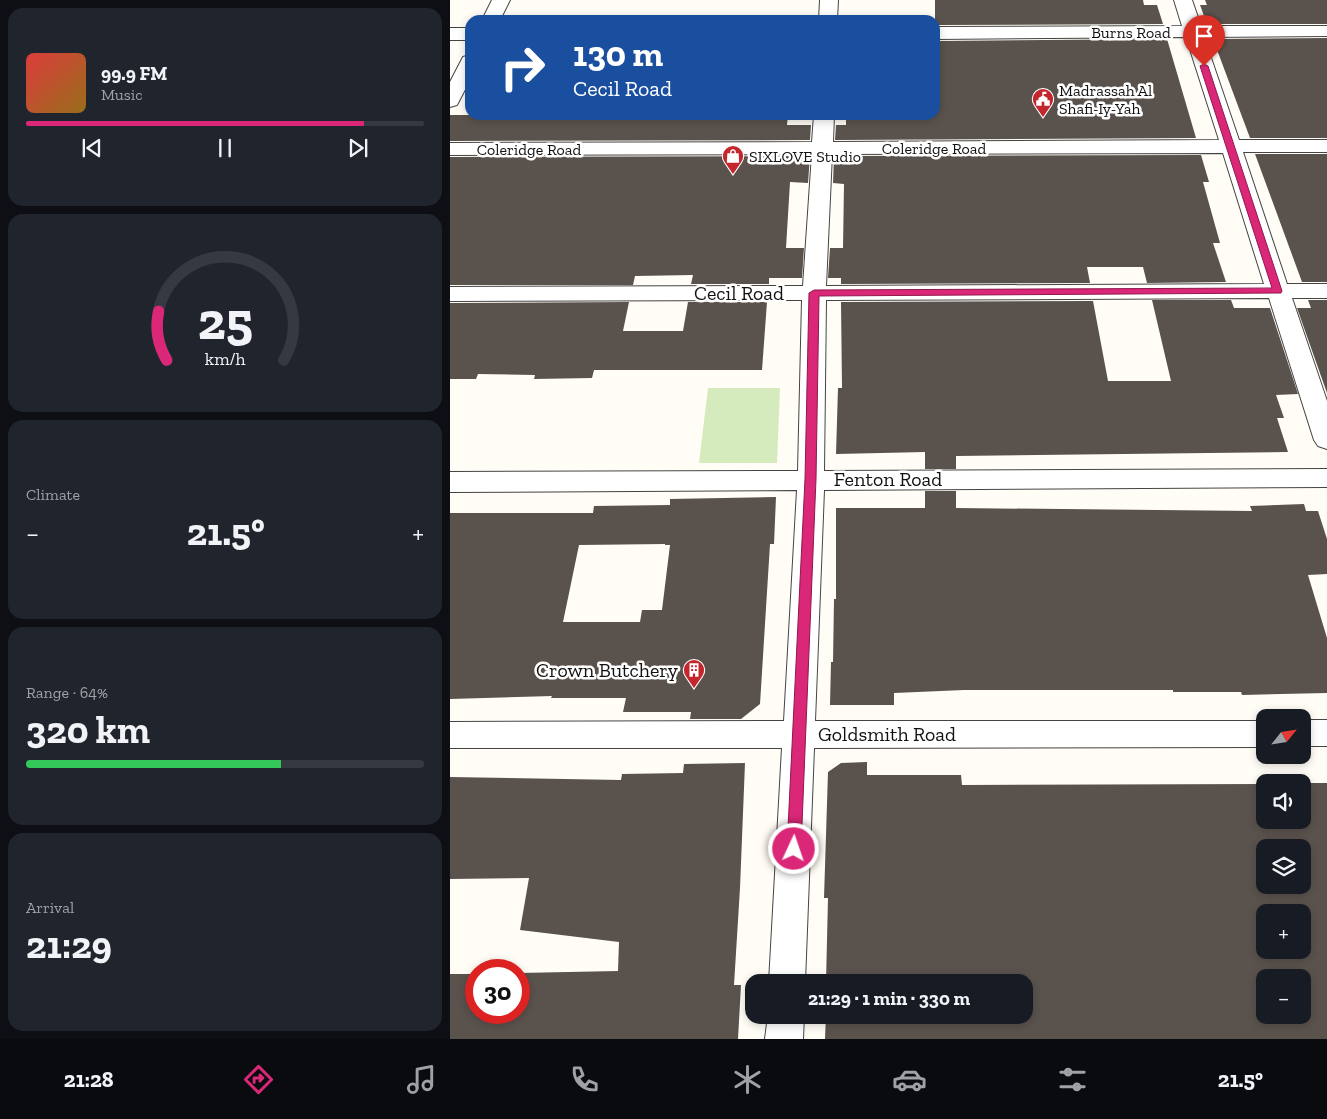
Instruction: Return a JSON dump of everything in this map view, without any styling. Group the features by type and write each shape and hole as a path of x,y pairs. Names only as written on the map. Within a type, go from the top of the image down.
{"street":[{"path":"494,15 501,0"},
{"path":"828,15 830,0"},
{"path":"1183,0 1327,440"},
{"name":"Burns Road","path":"940,33 1327,31"},
{"path":"450,34 465,34"},
{"path":"450,101 465,71"},
{"path":"787,974 811,479 814,293 824,120"},
{"name":"Coleridge Road","path":"450,149 1327,146"},
{"name":"Cecil Road","path":"450,294 1327,291"},
{"name":"Fenton Road","path":"450,482 1327,478"},
{"path":"1311,733 1327,733"},
{"name":"Goldsmith Road","path":"450,735 1256,734"},
{"path":"784,1039 785,1024"}],"green space":[{"path":"708,388 780,388 777,463 699,463"}],"building":[{"path":"935,0 1143,0 1144,5 1157,5 1163,24 940,25 940,15 935,15"},
{"path":"1205,0 1327,0 1327,24 1207,24 1200,5 1207,5"},
{"path":"1327,38 1327,138 1250,138 1213,39"},
{"path":"1167,39 1196,138 835,140 836,125 846,125 846,120 940,120 940,41"},
{"path":"450,115 465,115 465,120 788,120 787,125 811,125 810,140 450,141"},
{"path":"1255,154 1327,154 1327,282 1302,282"},
{"path":"1201,155 1209,182 1203,182 1220,243 1213,243 1226,282 1147,283 1143,267 1087,267 1090,283 841,284 841,278 828,278 830,248 843,248 844,184 833,183 834,156"},
{"path":"810,156 808,183 790,182 786,248 804,248 802,278 769,278 769,284 691,284 693,275 635,276 633,285 450,285 450,157"},
{"path":"1152,300 1231,300 1234,308 1270,308 1298,394 1276,395 1284,418 1277,418 1288,452 956,456 956,469 925,469 925,452 836,454 838,388 842,388 841,302 1093,301 1108,381 1171,381"},
{"path":"1308,300 1327,300 1327,393 1297,308 1311,308"},
{"path":"629,302 623,331 683,331 688,302 767,302 762,370 594,370 592,378 534,379 535,375 478,374 476,379 450,379 450,303"},
{"path":"925,491 956,491 956,508 1252,511 1250,506 1304,504 1306,511 1318,511 1327,539 1327,574 1308,575 1327,638 1327,693 1242,695 1241,692 1173,692 1173,690 964,690 894,693 894,705 830,705 834,599 836,599 836,508 925,508"},
{"path":"776,497 774,544 770,544 760,704 741,719 690,719 691,712 623,712 626,698 551,698 552,696 450,699 450,513 593,513 594,506 670,505 670,499","holes":["579,545 670,545 662,610 642,610 640,622 563,622"]},
{"path":"867,762 867,775 961,775 962,785 1256,784 1256,829 1311,829 1311,783 1327,783 1327,1039 825,1039 826,1024 1033,1024 1033,974 826,974 828,898 824,898 828,772 841,763"},
{"path":"745,763 734,985 741,985 738,1039 450,1039 450,974 465,974 465,1024 530,1024 530,973 618,971 619,942 520,930 529,878 450,879 450,777 621,780 622,774 683,773 684,764"}],"place":[{"name":"Madrassah Al Shafi-Iy-Yah","path":"1043,118"},
{"name":"SIXLOVE Studio","path":"733,175"},
{"name":"Crown Butchery","path":"694,689"}],"route":[{"path":"794,849 811,479 814,293 1278,291 1204,66"}]}
